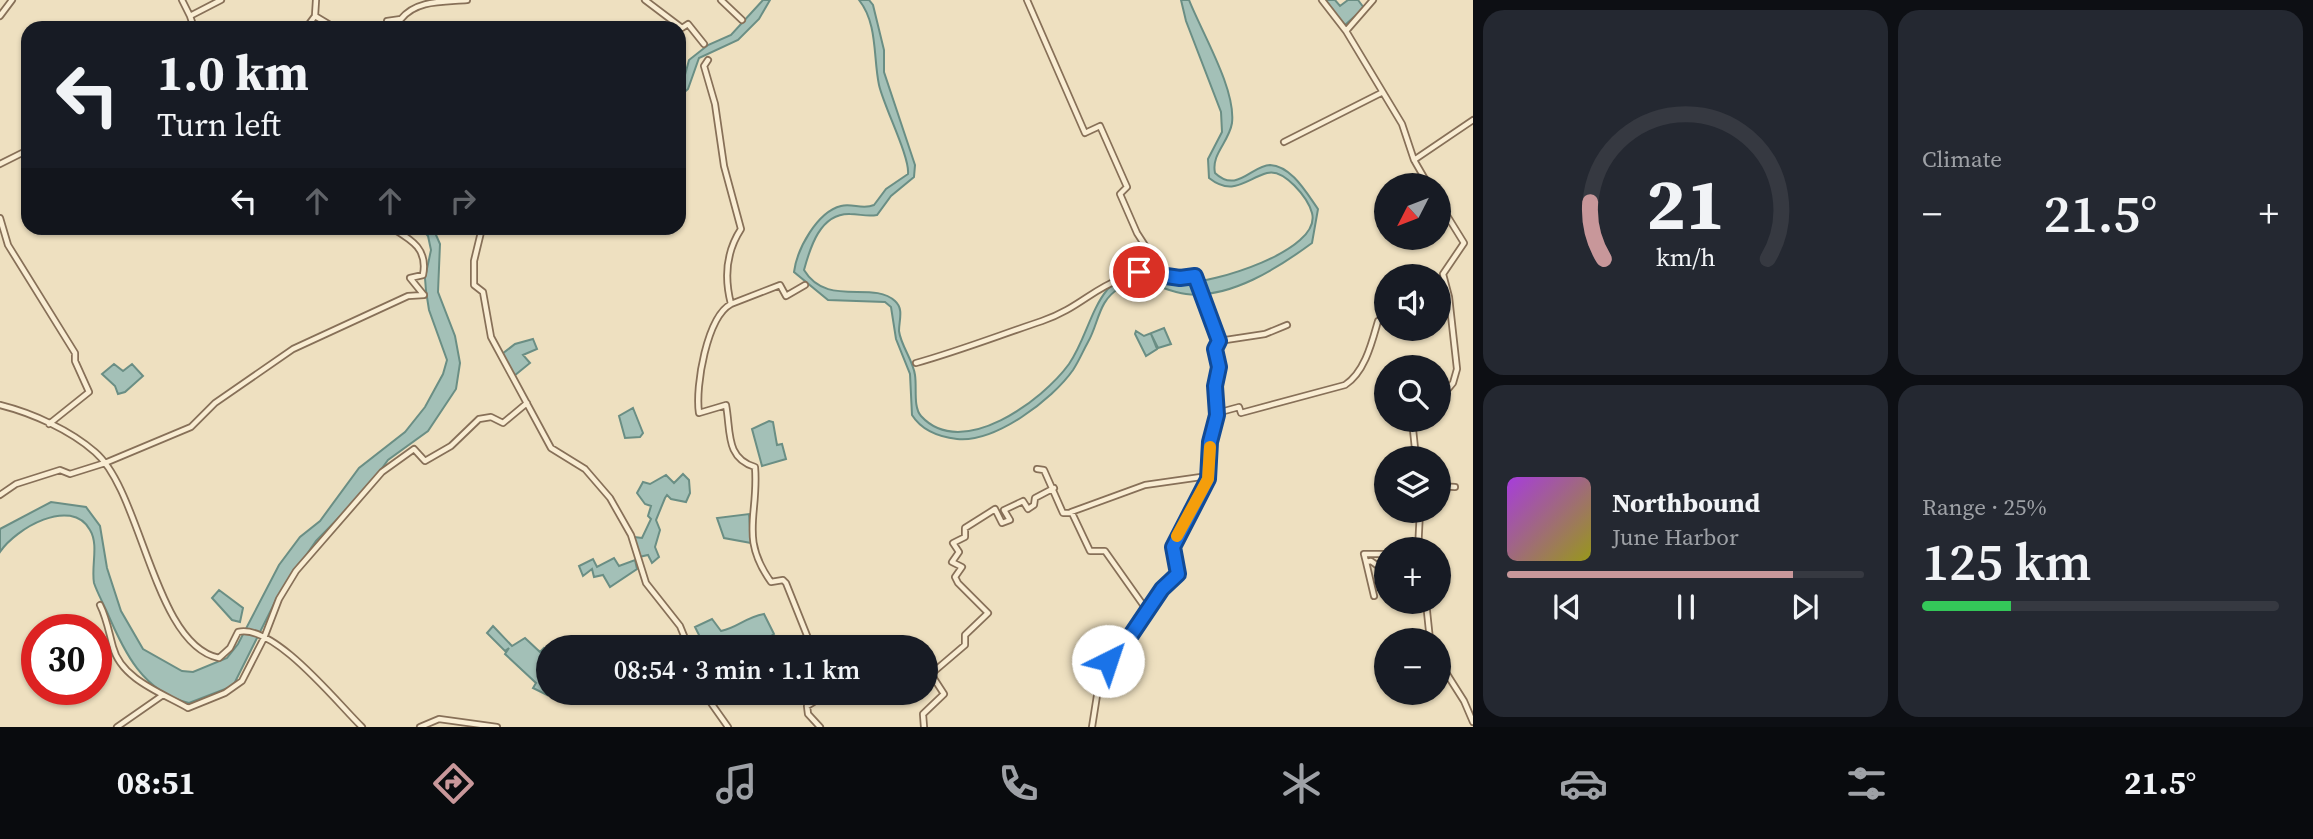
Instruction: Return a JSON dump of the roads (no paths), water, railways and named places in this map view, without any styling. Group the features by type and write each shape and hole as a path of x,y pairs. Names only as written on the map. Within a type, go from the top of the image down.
{"street":[{"path":"0,16 12,0"},
{"path":"181,0 191,21"},
{"path":"190,16 221,0"},
{"path":"311,21 315,16 316,0"},
{"path":"387,21 401,19 409,7 431,1 467,0"},
{"path":"645,0 673,21"},
{"path":"721,0 742,20"},
{"path":"1027,0 1085,133 1100,126 1127,187 1120,194 1130,222 1164,275"},
{"path":"1322,0 1346,31 1402,124 1414,160 1422,173"},
{"path":"1346,31 1373,0"},
{"path":"315,16 323,21"},
{"path":"686,25 688,24 704,44"},
{"path":"708,60 704,66 715,104 724,166 741,223 729,250 728,290 731,304"},
{"path":"1284,142 1381,93"},
{"path":"1414,160 1473,120"},
{"path":"0,164 21,154"},
{"path":"0,218 8,245 75,353 75,361 89,392 49,424"},
{"path":"1451,222 1464,243 1443,274 1449,297 1457,369 1451,385"},
{"path":"0,495 16,484 60,470 70,474 105,463 191,427 215,403 293,348 397,301 424,295 411,278 423,275 425,264 421,249 405,235"},
{"path":"480,235 474,261 474,285 483,292 491,337 551,448 585,469 610,498 631,535 646,583 680,626 684,635"},
{"path":"916,363 946,352 969,349 1044,320 1118,278 1139,272 1180,278 1195,276 1200,295 1211,313 1219,341 1215,349 1219,367 1215,386 1217,414 1210,442 1208,476 1173,547 1178,574 1146,609 1129,638 1101,670 1092,727"},
{"path":"805,285 786,296 780,285 731,304 716,319 702,362 699,413 726,405 731,444 739,460 755,467 752,539 758,563 771,582 783,580 786,583 806,635"},
{"path":"1219,341 1265,334 1287,325"},
{"path":"1217,414 1239,407 1241,412 1345,385 1352,380 1361,365 1374,331"},
{"path":"100,605 112,648 145,686 188,708 232,690 243,681 279,599 296,571 392,462 414,449 425,461 451,446 479,419 491,417 503,423 527,403"},
{"path":"0,405 49,424 96,452 124,495 146,558 183,630 212,657 219,658 230,648 238,632 243,630 264,638 310,673 362,727"},
{"path":"1037,469 1044,470 1063,513 1145,485 1208,476"},
{"path":"1451,487 1455,487"},
{"path":"924,727 923,714 944,694 931,674 965,645 965,635 988,613 958,583 955,577 962,568 952,562 959,552 953,544 965,537 965,528 995,509 1002,523 1010,520 1004,510 1023,501 1027,509 1034,505 1035,498 1054,488"},
{"path":"1070,512 1090,551 1105,551 1146,609"},
{"path":"1374,554 1364,554 1374,596"},
{"path":"1366,562 1374,563"},
{"path":"1451,680 1473,722"},
{"path":"117,727 163,695"},
{"path":"712,705 728,727"},
{"path":"809,705 808,714 820,727"},
{"path":"420,727 439,719 497,727"}],"water":[{"path":"763,0 770,0 759,19 738,40 699,58 686,91 689,60 708,45 731,35"},
{"path":"859,0 869,0 873,5 884,50 884,72 915,165 914,177 891,196 877,215 850,214 831,219 813,242 804,270 825,288 885,295 898,304 900,337 915,375 917,408 921,416 938,428 958,432 979,429 1001,420 1041,394 1069,364 1101,298 1116,283 1142,275 1182,283 1216,278 1262,263 1283,252 1300,240 1310,227 1310,207 1294,186 1281,175 1267,173 1232,186 1225,186 1209,178 1208,159 1222,132 1221,112 1186,21 1181,0 1189,0 1224,78 1232,109 1232,123 1218,154 1215,173 1223,179 1237,180 1270,165 1292,175 1318,209 1312,243 1253,280 1219,292 1186,294 1145,283 1129,284 1120,288 1103,305 1092,335 1073,370 1064,382 1037,406 1005,427 972,438 957,439 932,432 912,415 910,374 896,339 891,307 885,302 828,300 794,272 804,243 816,223 824,216 841,206 874,205 886,189 908,174 905,156 879,85 869,19"},
{"path":"1323,0 1335,0 1340,6 1348,0 1358,0 1364,8 1345,25"},
{"path":"427,235 436,235 440,244 438,292 455,336 460,363 456,389 428,431 388,460 367,489 316,541 277,598 233,686 189,703 173,698 147,680 128,655 112,622 112,614 108,614 94,583 93,536 81,520 70,516 57,516 44,520 18,534 0,552 0,529 51,502 86,507 100,526 107,568 121,611 143,649 182,671 193,672 227,658 238,644 279,565 300,537 320,521 359,468 405,432 425,407 443,374 447,360 429,310 426,291 425,278 431,250"},
{"path":"1164,328 1171,344 1158,348 1151,334 1157,349 1146,356 1136,331 1144,336"},
{"path":"533,339 537,349 523,355 530,363 514,376 502,354 515,344"},
{"path":"114,364 123,371 132,364 143,376 125,392 118,394 115,386 102,374"},
{"path":"633,408 643,433 640,437 625,438 619,416"},
{"path":"769,421 773,422 777,445 782,444 786,459 762,466 752,429"},
{"path":"683,474 689,480 690,493 686,502 671,499 667,495 665,498 656,520 660,530 655,547 659,557 652,563 648,555 639,557 634,537 642,538 651,519 648,516 651,506 645,504 637,493 643,482 650,484 666,475 674,483"},
{"path":"749,514 751,543 724,538 717,518"},
{"path":"614,558 619,566 635,560 637,569 610,587 603,575 594,577 592,569 583,576 579,566 593,559 597,567"},
{"path":"219,590 243,608 240,622 232,620 212,598"},
{"path":"764,614 774,634 699,635 695,627 712,619 721,631"},
{"path":"493,626 512,646 525,638 536,648 536,683 505,654 509,648 505,651 487,633"}]}
